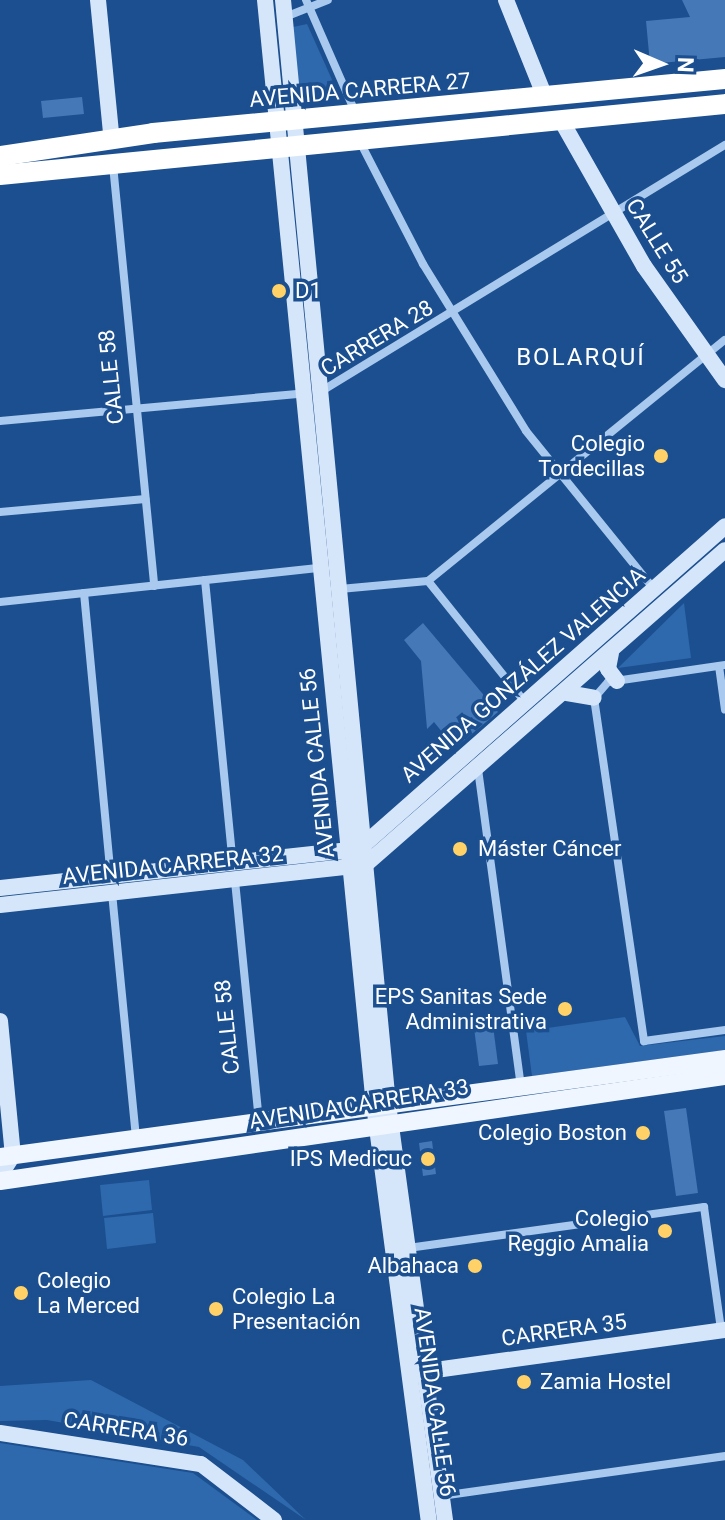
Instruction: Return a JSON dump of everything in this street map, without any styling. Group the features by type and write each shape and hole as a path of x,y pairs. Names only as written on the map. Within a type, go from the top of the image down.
{"highway":[{"name":"AVENIDA CARRERA 27","path":"0,156 153,133 725,79"},
{"path":"0,175 725,104"},
{"path":"0,144 111,132 153,133"}],"main road":[{"name":"AVENIDA CARRERA 33","path":"4,1169 136,1138 725,1059"},
{"name":"AVENIDA CARRERA 33","path":"4,1169 383,1125 725,1076"}],"street":[{"path":"98,0 111,132"},
{"name":"AVENIDA CALLE 56","path":"265,0 286,122"},
{"path":"284,8 328,0"},
{"path":"506,0 545,97"},
{"path":"308,4 356,115"},
{"name":"AVENIDA CALLE 56","path":"284,8 286,122 302,394 320,568 357,858 383,1125 417,1372 445,1520"},
{"name":"CALLE 55","path":"561,120 613,214 725,380"},
{"path":"359,139 453,315 559,475 654,589"},
{"name":"CARRERA 28","path":"0,421 320,392 453,315 725,145"},
{"name":"AVENIDA CALLE 56","path":"288,146 320,392 360,811 357,858"},
{"name":"CALLE 58","path":"113,164 154,586"},
{"path":"339,589 428,581 725,340"},
{"path":"0,512 145,499"},
{"name":"AVENIDA GONZÁLEZ VALENCIA","path":"357,858 390,822 725,526"},
{"name":"AVENIDA GONZÁLEZ VALENCIA","path":"357,858 478,769 725,550"},
{"path":"0,602 320,568"},
{"name":"CALLE 58","path":"205,580 259,1121"},
{"path":"428,581 526,703"},
{"path":"84,593 136,1138"},
{"path":"611,653 608,669 617,681"},
{"path":"725,710 722,665 603,683 594,698 644,1041 725,1030"},
{"path":"567,693 594,698"},
{"path":"478,769 522,1087"},
{"path":"360,811 390,822"},
{"name":"AVENIDA CARRERA 32","path":"0,888 112,885 357,858"},
{"name":"AVENIDA CARRERA 32","path":"0,905 112,885"},
{"path":"0,1021 4,1169"},
{"name":"AVENIDA CALLE 56","path":"383,1125 407,1248 429,1520"},
{"path":"407,1248 704,1207 723,1330"},
{"name":"CARRERA 35","path":"417,1372 723,1330"},
{"name":"CARRERA 36","path":"0,1433 201,1464 274,1520"},
{"path":"441,1496 725,1456"}],"shaded area":[{"path":"307,24 338,93 299,97 293,27"},
{"path":"684,603 691,658 618,668"},
{"path":"625,1017 640,1046 725,1036 725,1050 532,1076 526,1031"},
{"path":"149,1180 152,1210 103,1216 100,1185"},
{"path":"153,1213 156,1243 107,1249 104,1218"},
{"path":"91,1380 243,1460 306,1520 199,1447 47,1420 0,1421 0,1386"},
{"path":"0,1443 193,1473 257,1520 0,1520"}],"building":[{"path":"682,0 725,0 725,57 650,64 646,21 690,17"},
{"path":"82,97 84,114 43,118 41,101"},
{"path":"423,623 498,712 455,748 434,722 427,729 421,661 404,640"},
{"path":"493,1026 498,1064 479,1066 474,1028"},
{"path":"686,1108 698,1193 676,1196 664,1111"},
{"name":"IPS Medicuc","path":"432,1141 436,1174 423,1176 419,1143"}],"place":[{"name":"D1","path":"279,291"},
{"name":"Colegio Tordecillas","path":"661,456"},
{"name":"Máster Cáncer","path":"460,849"},
{"name":"EPS Sanitas Sede Administrativa","path":"565,1009"},
{"name":"Colegio Boston","path":"643,1133"},
{"name":"IPS Medicuc","path":"428,1159"},
{"name":"Colegio Reggio Amalia","path":"665,1231"},
{"name":"Albahaca","path":"475,1266"},
{"name":"Colegio La Merced","path":"21,1293"},
{"name":"Colegio La Presentación","path":"216,1309"},
{"name":"Zamia Hostel","path":"524,1382"}],"district":[{"name":"BOLARQUÍ","path":"581,358"}]}
